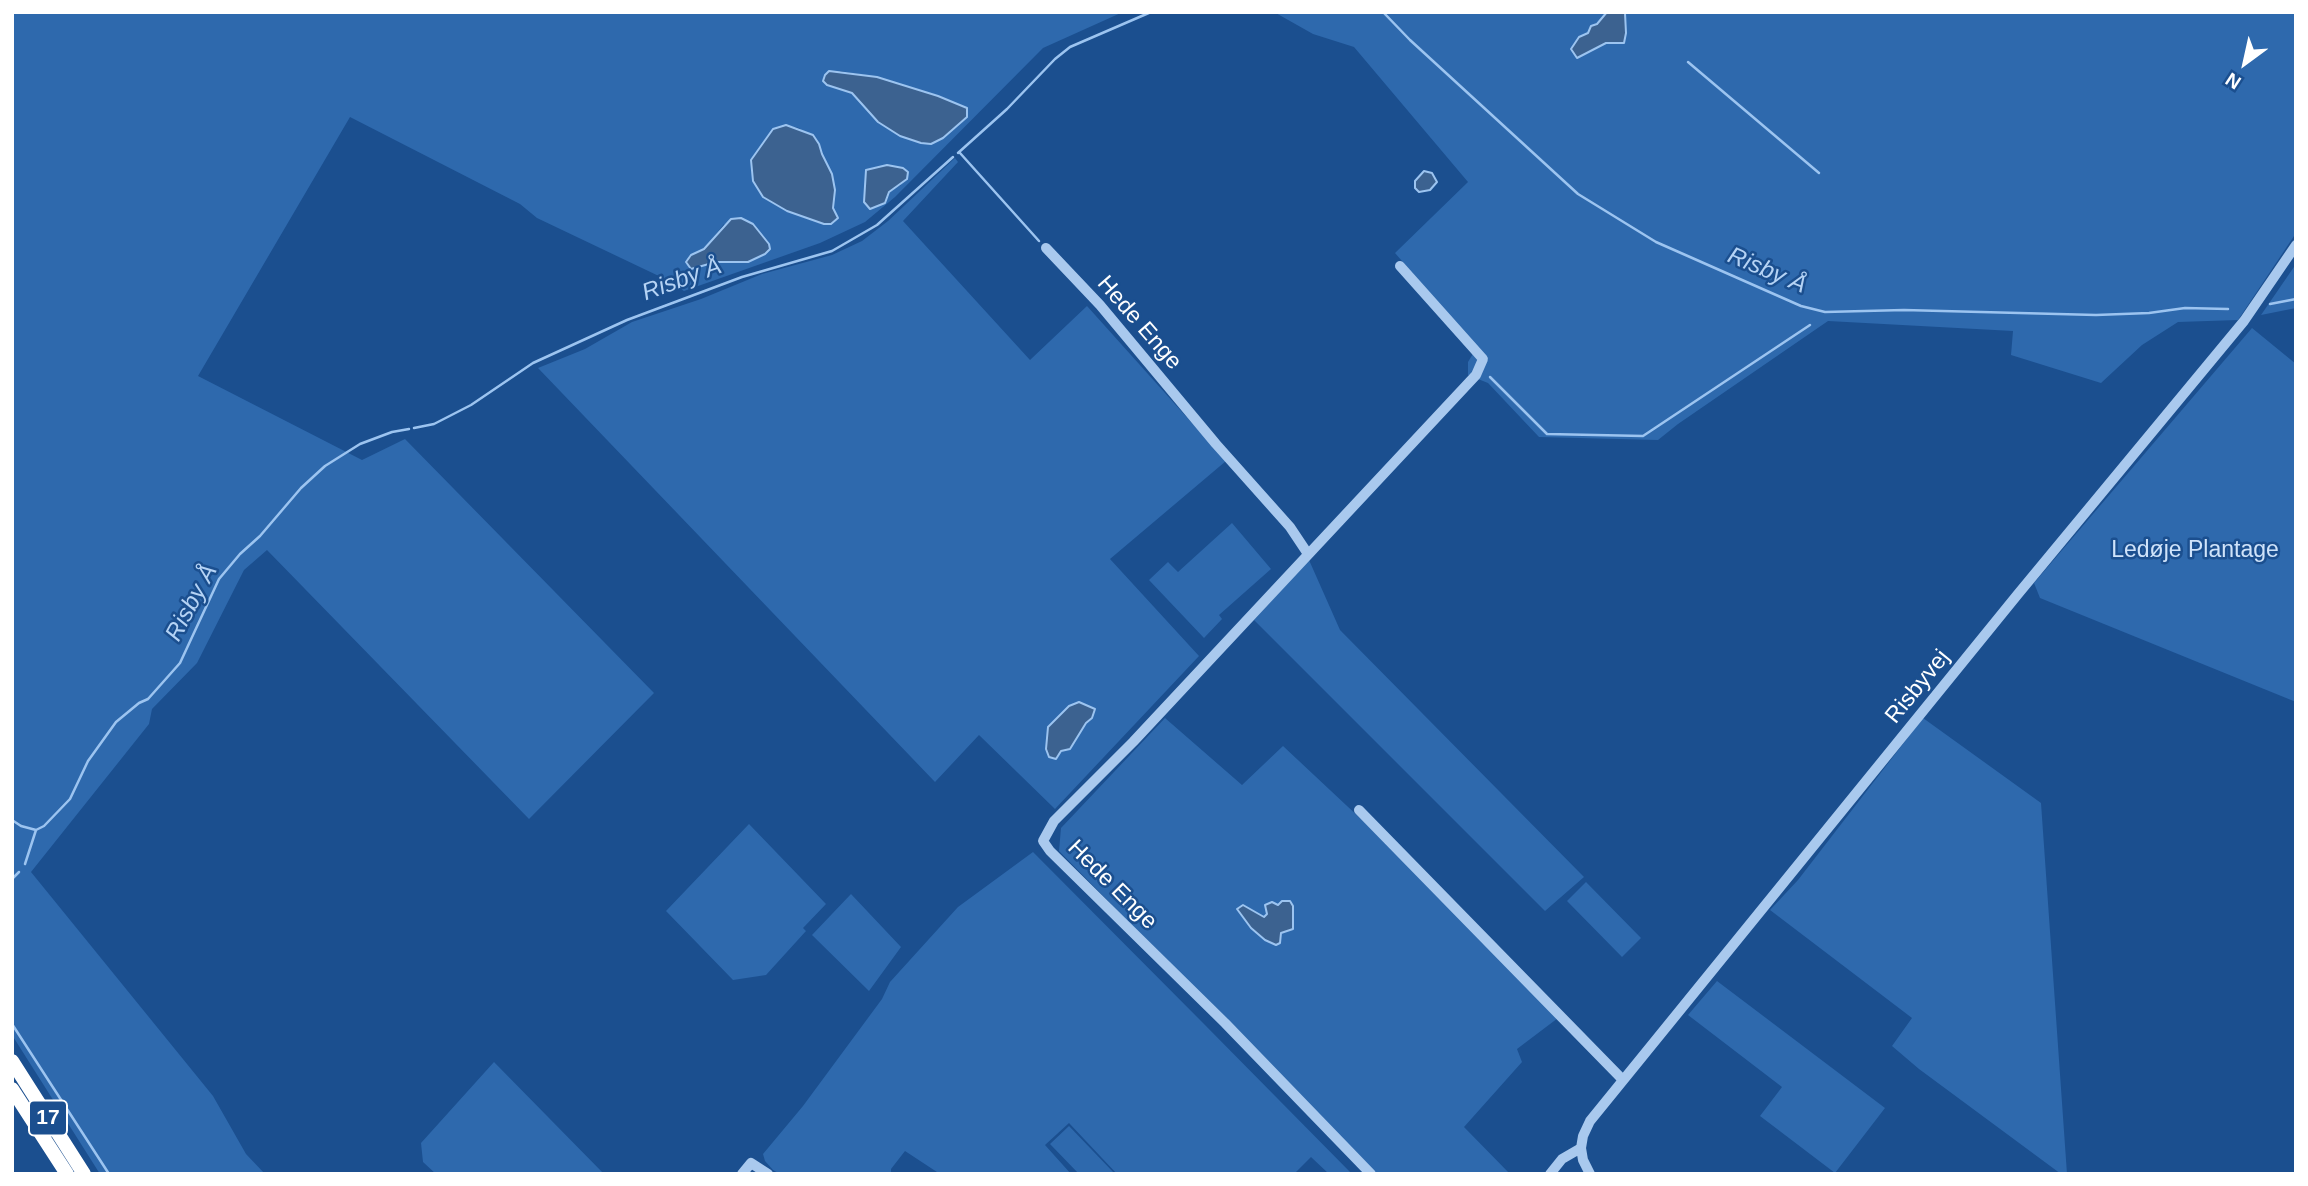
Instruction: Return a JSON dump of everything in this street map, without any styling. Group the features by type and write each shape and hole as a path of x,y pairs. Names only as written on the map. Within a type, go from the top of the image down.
{"highway":[{"name":"17","path":"12,1061 84,1174"},
{"name":"17","path":"12,1089 67,1174"}],"street":[{"name":"Risbyvej","path":"1581,1148 1590,1121 2027,583 2244,321 2296,245"},
{"name":"Hede Enge","path":"1046,248 1100,305 1216,444 1290,527 1308,554"},
{"name":"Hede Enge","path":"1371,1174 1043,841 1054,821 1133,742 1476,375 1483,359 1400,266"},
{"path":"1359,810 1623,1080"},
{"path":"1550,1174 1562,1159 1581,1148 1590,1174"},
{"path":"742,1174 751,1163 768,1174"}],"green space":[{"path":"12,12 1123,12 1043,48 895,197 865,222 820,243 684,291 663,278 537,218 520,204 350,117 198,376 362,460 405,439 654,693 529,819 267,550 244,570 197,663 152,709 149,724 31,872 213,1096 246,1154 265,1174 100,1174 12,1035","holes":["840,71 877,77 960,105 878,122 852,93","786,125 799,128 819,144 832,174 835,190 833,208 751,160 773,129","888,165 901,185 864,202 867,170","724,224 748,262 704,264 691,255 704,249"]},
{"path":"1274,12 2296,12 2296,233 2238,320 2178,322 2142,345 2101,383 2011,355 2013,331 1828,321 1658,440 1539,437 1488,383 1468,375 1468,362 1477,347 1395,253 1468,182 1354,47 1313,34"},
{"path":"955,158 958,162 903,221 1030,360 1087,306 1226,461 1110,559 1199,656 1055,809 979,735 935,782 538,368 585,349 632,322 701,299 762,274 832,255 862,241 888,221"},
{"path":"2296,264 2296,308 2261,315"},
{"name":"Ledøje Plantage","path":"2252,328 2296,364 2296,702 2040,598 2034,583"},
{"path":"1232,523 1271,569 1219,615 1222,619 1204,638 1149,580 1168,562 1178,572"},
{"path":"1309,560 1340,630 1584,877 1545,911 1254,620"},
{"path":"1165,718 1242,785 1283,746 1362,820 1558,1018 1517,1049 1522,1062 1464,1127 1510,1174 1377,1174 1059,851 1061,828"},
{"path":"1923,718 2041,803 2067,1174 2061,1174 1892,1046 1912,1018 1770,910 1798,880"},
{"path":"749,824 826,904 803,928 806,931 766,975 733,980 666,911"},
{"path":"1033,852 1352,1174 1329,1174 1311,1157 1294,1174 1117,1174 1069,1123 1045,1145 1071,1174 940,1174 905,1151 891,1169 891,1174 780,1174 773,1170 763,1154 803,1106 882,999 890,982 958,907"},
{"path":"1586,882 1641,938 1622,957 1567,901"},
{"path":"851,894 901,947 869,991 812,935"},
{"path":"1717,981 1885,1108 1835,1173 1760,1116 1782,1087 1688,1015"},
{"path":"494,1062 604,1174 436,1174 423,1162 421,1143"},
{"path":"1069,1126 1115,1174 1079,1174 1050,1144"}],"shaded area":[{"path":"1607,12 1625,13 1624,43 1606,43 1577,58 1571,49 1579,37 1588,33 1591,26 1597,24"},
{"path":"829,71 877,77 938,96 967,108 967,117 943,138 931,144 900,136 878,122 852,93 827,85 823,81"},
{"path":"786,125 813,135 819,144 832,174 835,190 833,208 838,218 831,224 787,211 763,197 753,181 751,160 773,129"},
{"path":"887,165 903,168 908,172 907,179 889,192 885,203 870,209 864,202 866,170"},
{"path":"1424,171 1432,173 1437,182 1430,190 1419,192 1415,188 1415,181"},
{"path":"741,218 753,224 770,249 748,262 716,262 691,269 686,262 691,255 704,249 731,219"},
{"path":"1079,702 1095,709 1092,718 1070,749 1061,751 1056,759 1049,757 1046,749 1048,727 1069,706"},
{"path":"1282,901 1290,901 1293,906 1293,929 1281,933 1280,943 1276,945 1251,928 1237,909 1243,905 1264,917 1267,914 1265,905 1272,902 1278,905"}],"waterway":[{"name":"Risby Å","path":"958,153 1070,47 1151,12"},
{"name":"Risby Å","path":"1383,12 1578,194 1656,242 1801,306 1825,312 1904,310 2096,315 2149,313 2185,308 2228,309"},
{"path":"1688,62 1819,173"},
{"path":"960,153 1039,241"},
{"name":"Risby Å","path":"414,428 434,424 471,405 533,363 627,320 742,277 832,251 877,225 953,157"},
{"name":"Risby Å","path":"2270,304 2296,299"},
{"path":"1490,377 1547,434 1643,436 1810,325"},
{"name":"Risby Å","path":"36,830 44,826 70,799 88,761 116,722 148,699 180,663 219,579 301,488 325,466 360,444 392,432 409,429"},
{"path":"12,820 36,830"},
{"path":"25,864 36,830"},
{"path":"12,879 19,872"},
{"path":"12,1024 109,1174"}]}
